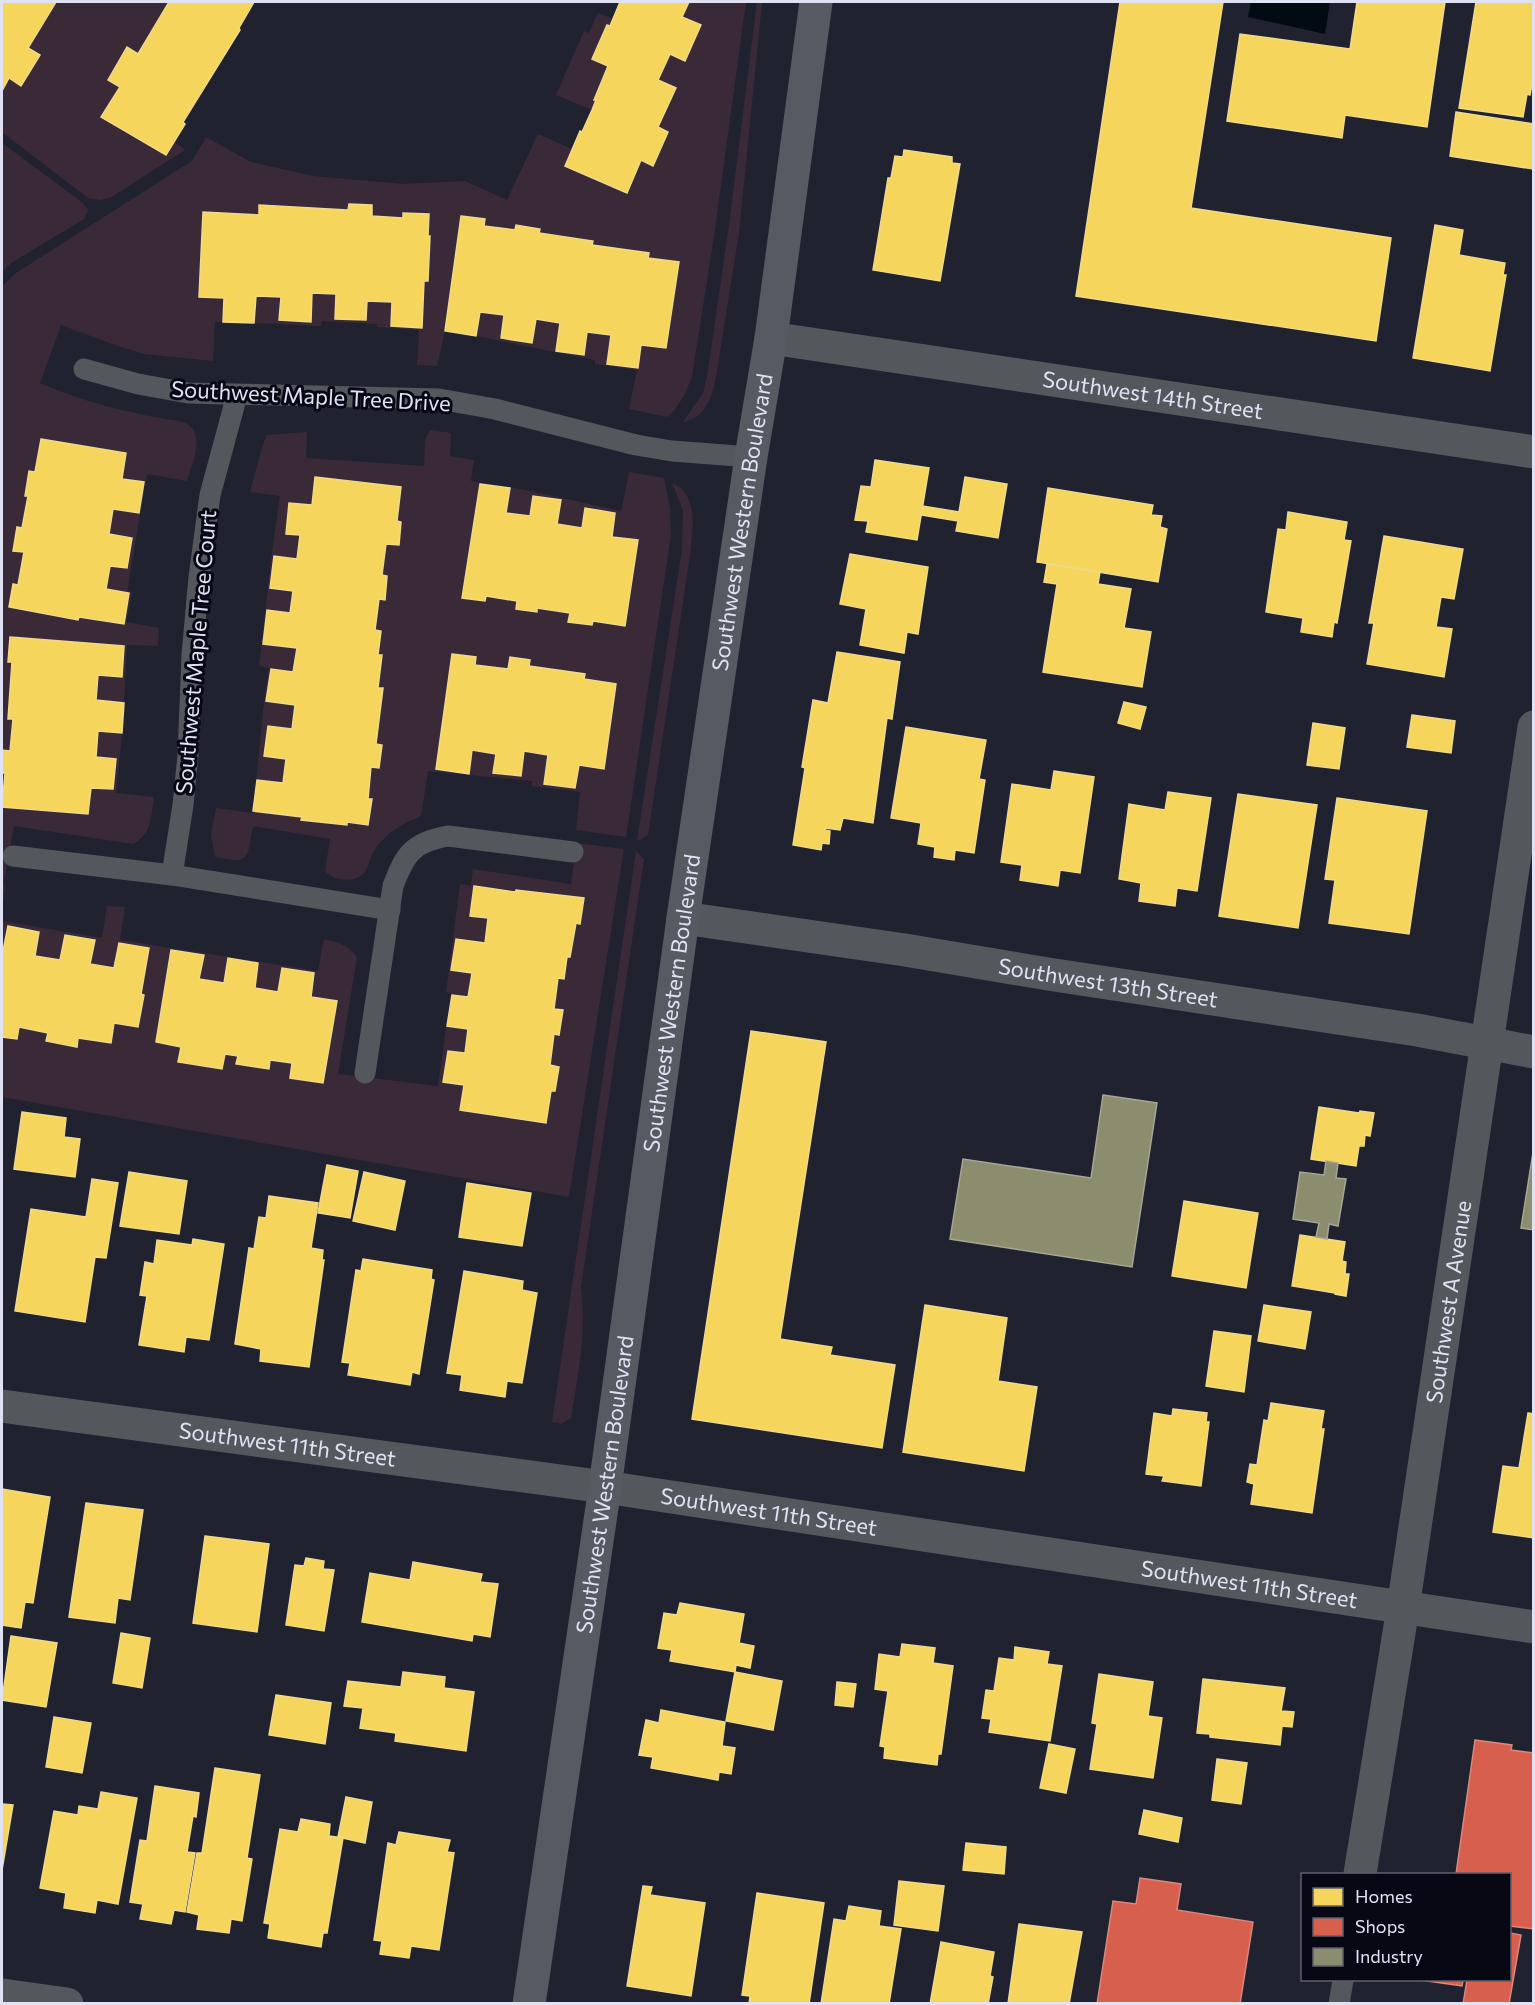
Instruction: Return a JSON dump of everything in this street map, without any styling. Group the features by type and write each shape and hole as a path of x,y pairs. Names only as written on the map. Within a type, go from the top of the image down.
{"main road":[{"name":"Southwest Western Boulevard","path":"529,2004 605,1487 683,918 771,338 816,2"}],"street":[{"name":"Southwest 14th Street","path":"771,338 1533,452"},
{"name":"Southwest A Avenue","path":"1360,1873 1403,1608 1533,728"},
{"name":"Southwest 13th Street","path":"683,918 905,950 1417,1030 1533,1052"},
{"name":"Southwest 11th Street","path":"2,1407 605,1487 1533,1627"},
{"path":"2,1995 67,2004"}],"lane":[{"name":"Southwest Maple Tree Drive","path":"84,369 138,384 188,393 439,399 495,409 636,445 672,451 751,458"},
{"name":"Southwest Maple Tree Court","path":"172,875 183,805 188,754 192,655 210,495 237,395"},
{"path":"365,1073 393,886 402,863 416,847 431,839 448,836 573,852"},
{"path":"13,856 172,875 390,910"},
{"path":"1339,2004 1343,1981"}],"shaded area":[{"path":"56,2 169,2 138,54 126,48 108,79 120,87 102,117 166,155 174,142 185,150 110,198 100,200 88,198 2,132 2,91 9,78 39,55 28,48"},
{"path":"689,2 746,2 714,237 692,376 683,398 668,417 629,409 637,370 595,364 595,360 476,336 480,312 504,315 501,338 532,343 536,319 560,323 556,351 583,355 587,332 611,335 607,364 637,368 641,345 666,347 679,262 648,258 648,253 592,245 593,241 539,233 540,229 516,225 515,230 484,226 485,219 461,217 445,331 437,366 417,365 419,330 377,327 377,324 322,321 321,326 254,323 256,296 281,297 279,320 311,321 312,293 336,294 336,319 366,320 367,301 392,302 391,326 422,328 424,281 428,281 429,214 404,213 403,218 372,216 372,205 349,204 348,210 260,206 259,215 224,298 223,322 215,322 213,361 144,354 61,325 40,383 101,405 185,423 194,431 196,450 187,481 147,474 129,579 128,591 132,592 126,622 159,628 158,646 127,645 124,703 96,700 98,675 122,677 123,646 10,637 8,661 12,662 8,718 13,719 10,751 2,750 2,286 16,273 192,161 206,137 251,162 313,176 403,184 465,181 507,200 538,134 572,149 565,166 627,192 641,160 653,165 668,132 658,127 675,88 658,80 670,54 685,60 701,25 682,17","holes":["41,439 125,453 122,479 144,483 139,513 113,509 109,534 132,538 127,568 110,566 106,589 129,593 124,624 79,617 77,620 9,606 12,584 18,585 24,552 13,550 17,527 22,528 28,496 25,495 29,471 35,472"]},
{"path":"757,2 762,2 739,233 716,377 707,406 691,420 683,422 703,393 707,377"},
{"path":"1251,2 1330,2 1325,34 1248,17"},
{"path":"598,13 613,19 610,26 607,25 592,59 608,66 594,99 596,100 592,110 556,95 584,31 589,33"},
{"path":"2,143 83,203 88,210 84,219 11,263 2,272"},
{"path":"430,430 451,433 450,456 474,460 471,481 521,489 621,511 629,472 664,478 670,508 671,535 626,837 576,830 580,792 532,786 532,781 428,771 421,816 400,826 384,839 374,850 368,867 359,877 349,880 338,879 325,871 330,839 253,826 250,845 245,856 235,860 215,857 211,835 216,808 253,813 269,668 259,666 280,496 250,492 267,435 307,432 306,458 424,466 425,440","holes":["315,477 400,487 397,521 399,545 386,544 382,575 387,576 385,599 379,599 375,630 381,631 378,655 382,656 378,688 383,688 368,799 371,800 368,825 347,822 347,825 254,811 257,781 283,783 286,759 264,756 268,726 292,729 295,705 267,701 271,669 293,672 297,648 264,644 290,613 293,591 270,588 274,556 297,559 300,535 286,533 289,503 312,505","480,484 510,488 506,513 530,516 533,496 560,500 557,524 582,528 585,508 615,513 612,537 638,541 624,626 593,621 592,625 569,622 570,613 537,608 537,612 516,609 517,601 486,596 485,601 462,598","452,654 476,657 475,665 508,669 510,658 530,660 529,666 584,674 584,679 616,684 604,768 579,765 575,788 544,784 548,755 524,751 520,776 493,773 496,754 472,750 469,774 436,769"]},
{"path":"672,483 681,488 691,505 692,536 648,835 637,841 682,549 683,510"},
{"path":"98,731 122,733 116,793 154,797 147,830 133,844 14,826 4,881 2,910 2,807 88,814 91,788 113,789 116,759 96,757"},
{"path":"2,773 5,773 2,807"},
{"path":"577,843 624,849 569,1197 2,1097 2,1037 17,1039 19,1027 48,1033 46,1041 76,1047 78,1038 111,1043 114,1023 138,1027 149,948 119,943 114,968 90,964 94,940 65,935 60,960 35,956 39,932 8,926 3,951 2,921 102,938 107,906 125,907 120,940 318,971 324,939 338,943 357,957 338,1074 438,1086 451,993 446,992 460,884 471,886 473,869 571,884","holes":["474,886 584,898 580,924 576,923 564,978 558,978 554,1009 563,1010 559,1035 554,1034 550,1065 559,1067 555,1091 551,1091 546,1123 461,1110 464,1085 443,1082 448,1051 465,1053 468,1029 447,1026 452,995 468,997 472,973 456,939 485,943 488,918 470,915","171,950 203,955 199,979 224,983 228,958 258,963 255,988 278,992 283,968 314,972 311,997 290,1078 292,1063 270,1060 268,1069 237,1064 238,1056 225,1054 222,1069 179,1062 181,1047 156,1042"]},
{"path":"636,851 644,859 581,1287 583,1320 579,1369 571,1418 561,1424 552,1422"}],"building: Homes":[{"path":"2,2 56,2 28,48 40,55 21,86 9,78 2,91"},
{"path":"169,2 254,2 240,30 183,122 185,124 166,155 101,117 120,87 108,80 127,47 138,54"},
{"path":"620,2 689,2 682,17 701,25 685,61 670,54 658,80 676,88 658,127 668,132 653,166 641,160 627,193 565,166 592,110 608,66 592,59"},
{"path":"1120,2 1223,2 1191,208 1391,238 1376,341 1076,296"},
{"path":"1357,2 1445,2 1427,127 1345,115 1342,138 1227,121 1240,34 1350,49"},
{"path":"1476,2 1534,2 1534,73 1523,117 1459,108"},
{"path":"1456,112 1534,124 1533,169 1450,156"},
{"path":"904,150 952,157 952,163 960,164 940,281 873,270 888,178 891,178 895,156 903,157"},
{"path":"349,204 372,205 372,216 403,218 403,213 429,214 428,281 424,281 422,328 391,326 392,302 367,301 366,320 335,319 336,294 312,293 311,322 279,320 281,297 256,296 254,323 223,322 224,298 199,297 203,212 259,215 259,205 348,210"},
{"path":"461,216 485,219 484,226 515,230 516,225 540,229 539,233 593,241 592,245 649,253 648,258 679,262 666,348 641,345 638,368 607,364 611,335 587,332 584,355 556,351 560,323 536,319 532,343 501,338 504,315 480,312 476,336 445,331"},
{"path":"1435,225 1463,230 1459,255 1505,263 1503,275 1506,275 1490,371 1413,358"},
{"path":"41,439 126,453 122,479 144,482 139,513 113,509 109,534 132,538 127,568 110,566 106,589 129,593 124,624 79,617 78,620 9,607 13,584 18,585 24,552 13,551 17,527 22,528 28,496 25,496 29,471 35,472"},
{"path":"875,460 929,468 917,540 866,532 868,521 855,520 861,486 871,487"},
{"path":"315,477 401,487 397,521 401,522 399,545 386,544 382,575 387,576 385,600 379,599 375,630 381,631 378,655 382,655 378,688 383,688 376,744 382,745 379,768 371,767 368,799 372,799 368,825 301,820 302,817 253,811 257,780 283,783 286,759 264,756 268,726 292,729 295,705 266,701 271,669 293,672 297,648 263,644 267,610 290,613 293,591 270,588 274,556 297,559 300,535 286,534 289,503 312,505"},
{"path":"965,477 1007,484 998,538 956,531 958,521 921,515 923,506 959,512"},
{"path":"480,484 510,488 506,513 530,516 533,496 561,500 557,524 582,528 585,508 615,513 612,537 638,540 625,626 593,621 592,625 568,622 570,613 537,608 537,612 516,609 517,601 486,596 485,601 462,598"},
{"path":"1048,488 1153,505 1151,515 1162,516 1160,527 1167,529 1158,582 1037,562"},
{"path":"1288,512 1347,522 1344,540 1351,541 1337,623 1334,622 1332,637 1301,632 1303,618 1266,612 1278,529 1286,530"},
{"path":"1384,536 1463,549 1454,599 1441,597 1436,627 1452,629 1444,677 1367,664 1374,623 1369,623"},
{"path":"850,554 928,567 918,634 907,632 904,653 860,645 866,609 840,604"},
{"path":"1047,564 1100,572 1098,584 1131,589 1124,628 1151,632 1142,687 1043,672 1057,584 1044,582"},
{"path":"10,637 124,646 122,677 98,675 96,700 124,703 122,733 98,731 96,757 116,759 113,789 91,788 88,814 2,807 5,773 2,773 2,750 10,751 13,719 8,719 12,662 8,662"},
{"path":"837,652 900,662 892,719 887,718 873,823 843,818 840,830 825,828 830,831 829,844 822,843 821,850 793,845 813,700 828,703"},
{"path":"452,654 476,657 475,665 508,669 510,657 530,660 529,666 585,674 584,679 616,684 604,769 579,765 575,788 544,784 548,755 524,751 521,776 493,773 496,754 472,750 469,774 436,769"},
{"path":"1124,702 1146,707 1140,729 1118,723"},
{"path":"1412,715 1455,721 1451,753 1407,747"},
{"path":"1313,723 1345,728 1339,769 1307,765"},
{"path":"906,727 986,740 979,779 985,780 974,853 955,850 954,860 934,857 935,847 918,844 921,823 891,818"},
{"path":"1054,771 1094,777 1080,873 1060,870 1058,886 1020,880 1022,865 1001,862 1012,784 1051,790"},
{"path":"1168,792 1211,798 1197,891 1177,888 1175,906 1139,901 1141,883 1119,879 1129,804 1165,810"},
{"path":"1238,794 1317,805 1298,928 1219,916"},
{"path":"1337,798 1427,811 1409,934 1329,923 1335,880 1325,879"},
{"path":"474,886 584,898 580,924 576,923 570,957 567,957 564,979 558,978 554,1009 563,1010 559,1035 554,1034 550,1065 559,1067 555,1091 551,1091 546,1123 460,1110 464,1085 443,1082 448,1051 465,1053 468,1029 447,1026 452,995 468,997 472,973 451,970 456,939 485,943 488,918 470,916"},
{"path":"8,926 39,932 35,956 60,960 65,935 95,940 90,964 114,968 119,943 149,948 138,1027 114,1023 111,1043 78,1038 77,1047 46,1041 48,1033 19,1027 17,1039 2,1037 2,950"},
{"path":"171,950 204,955 199,979 224,983 228,958 258,963 255,988 278,992 282,968 314,973 311,997 337,1001 323,1083 290,1078 292,1063 270,1060 269,1069 236,1064 238,1056 225,1054 222,1069 178,1062 181,1047 156,1042"},
{"path":"751,1031 826,1042 780,1339 832,1347 830,1355 895,1365 882,1448 692,1419"},
{"path":"1319,1107 1374,1113 1370,1136 1365,1135 1364,1146 1359,1146 1356,1166 1311,1159"},
{"path":"22,1112 66,1118 64,1137 80,1139 75,1177 14,1169"},
{"path":"327,1165 358,1171 350,1218 318,1213"},
{"path":"129,1172 187,1181 179,1234 120,1226"},
{"path":"364,1172 405,1181 395,1230 353,1221"},
{"path":"92,1179 118,1183 106,1258 95,1257 85,1322 15,1311 31,1209 86,1217"},
{"path":"467,1183 531,1193 522,1246 459,1237"},
{"path":"269,1196 318,1203 311,1248 323,1250 322,1260 324,1260 309,1367 260,1361 261,1349 235,1344 249,1248 254,1249 259,1217 266,1218"},
{"path":"1184,1201 1258,1213 1246,1288 1172,1276"},
{"path":"1300,1235 1345,1242 1342,1261 1346,1262 1345,1274 1349,1274 1346,1296 1292,1286"},
{"path":"193,1239 224,1244 209,1340 186,1337 184,1352 139,1345 147,1296 140,1295 145,1262 154,1264 157,1240 192,1245"},
{"path":"363,1259 432,1270 431,1279 434,1280 419,1374 412,1372 410,1385 348,1375 350,1363 342,1362 356,1270 361,1271"},
{"path":"464,1271 523,1281 522,1290 537,1293 522,1383 507,1381 505,1397 460,1390 462,1375 447,1373"},
{"path":"925,1305 1007,1318 998,1381 1037,1387 1024,1471 903,1452"},
{"path":"1264,1305 1311,1312 1305,1349 1258,1341"},
{"path":"1214,1331 1251,1336 1244,1392 1206,1386"},
{"path":"1271,1403 1324,1411 1321,1429 1324,1429 1312,1513 1251,1504 1254,1484 1247,1482 1250,1464 1257,1465 1264,1420 1268,1421"},
{"path":"1173,1409 1207,1413 1206,1422 1209,1422 1201,1486 1162,1481 1164,1476 1146,1474 1154,1413 1172,1416"},
{"path":"1528,1413 1534,1414 1534,1538 1493,1532 1503,1466 1519,1468"},
{"path":"2,1489 50,1497 33,1603 25,1602 21,1628 2,1625"},
{"path":"86,1503 143,1510 130,1600 118,1598 115,1623 69,1617"},
{"path":"205,1536 269,1544 257,1632 193,1623"},
{"path":"306,1558 324,1561 323,1569 334,1570 324,1631 286,1625 295,1565 304,1566"},
{"path":"413,1562 482,1574 480,1582 498,1584 490,1637 473,1634 472,1641 362,1622 370,1573 410,1580"},
{"path":"680,1603 744,1614 739,1643 754,1646 750,1668 736,1665 735,1672 670,1661 672,1650 658,1648 664,1613 677,1615"},
{"path":"121,1633 150,1638 142,1688 113,1683"},
{"path":"11,1636 57,1643 46,1707 2,1700"},
{"path":"902,1644 935,1648 933,1663 953,1666 941,1754 938,1754 937,1765 884,1758 885,1747 880,1746 888,1691 875,1689 879,1654 900,1657"},
{"path":"1015,1647 1049,1652 1047,1664 1062,1666 1050,1741 989,1732 991,1719 982,1718 986,1690 994,1691 999,1658 1014,1660"},
{"path":"403,1672 445,1677 444,1688 474,1692 466,1751 395,1741 396,1733 360,1728 363,1708 344,1706 348,1681 401,1687"},
{"path":"735,1672 782,1681 773,1730 726,1721"},
{"path":"1099,1674 1153,1682 1148,1716 1162,1718 1153,1778 1090,1769 1097,1724 1092,1723"},
{"path":"1203,1679 1285,1688 1281,1711 1294,1712 1292,1727 1282,1726 1280,1745 1210,1737 1210,1734 1197,1733"},
{"path":"837,1682 856,1684 853,1707 835,1705"},
{"path":"276,1695 331,1703 325,1744 269,1735"},
{"path":"661,1710 725,1722 722,1746 735,1748 731,1774 719,1772 718,1780 651,1768 653,1757 639,1755 646,1720 659,1723"},
{"path":"54,1717 91,1723 82,1773 46,1767"},
{"path":"1049,1744 1075,1749 1066,1793 1040,1788"},
{"path":"1217,1759 1247,1763 1241,1804 1212,1800"},
{"path":"215,1768 260,1775 247,1858 252,1859 242,1921 231,1919 229,1933 197,1929 199,1915 187,1912 197,1853 202,1853"},
{"path":"155,1786 199,1793 196,1817 193,1816 187,1852 195,1853 185,1912 174,1910 171,1924 140,1919 143,1904 130,1902 140,1840 147,1841"},
{"path":"101,1792 137,1798 118,1904 97,1900 95,1913 64,1908 66,1893 40,1888 54,1811 78,1815 79,1806 98,1809"},
{"path":"346,1797 372,1802 365,1843 338,1837"},
{"path":"2,1804 13,1805 2,1870"},
{"path":"1144,1810 1182,1818 1178,1842 1139,1834"},
{"path":"301,1819 330,1824 329,1836 343,1838 327,1933 323,1933 321,1947 268,1938 270,1924 264,1923 280,1829 298,1832"},
{"path":"399,1832 450,1840 447,1852 454,1853 439,1950 411,1946 409,1958 380,1954 382,1941 374,1940 388,1843 396,1845"},
{"path":"966,1843 1006,1847 1004,1874 963,1870"},
{"path":"899,1881 944,1886 938,1931 894,1925"},
{"path":"643,1886 652,1887 650,1895 705,1903 691,1996 627,1986"},
{"path":"757,1893 824,1903 809,2004 749,2004 750,1996 742,1995"},
{"path":"849,1906 881,1911 879,1926 901,1929 889,2004 821,2004 834,1919 846,1921"},
{"path":"1019,1924 1082,1932 1069,2004 1008,2004"},
{"path":"941,1942 994,1952 990,1976 993,1977 988,2004 930,2004"}],"building: Shops":[{"path":"1475,1740 1512,1745 1511,1750 1534,1753 1534,1929 1511,1926 1511,1873 1456,1873"},
{"path":"1140,1878 1181,1884 1177,1910 1253,1922 1240,2004 1097,2004 1113,1901 1136,1904"},
{"path":"1511,1933 1521,1935 1509,2004 1463,2004 1467,1981 1511,1981"},
{"path":"1427,1981 1463,1981 1462,1986"}],"building: Industry":[{"path":"1103,1095 1157,1103 1132,1267 950,1239 963,1159 1091,1178"},
{"path":"1534,1146 1534,1230 1521,1228"},
{"path":"1326,1161 1338,1163 1336,1178 1346,1179 1338,1226 1329,1224 1327,1239 1316,1237 1319,1223 1293,1219 1300,1172 1324,1175"}]}
